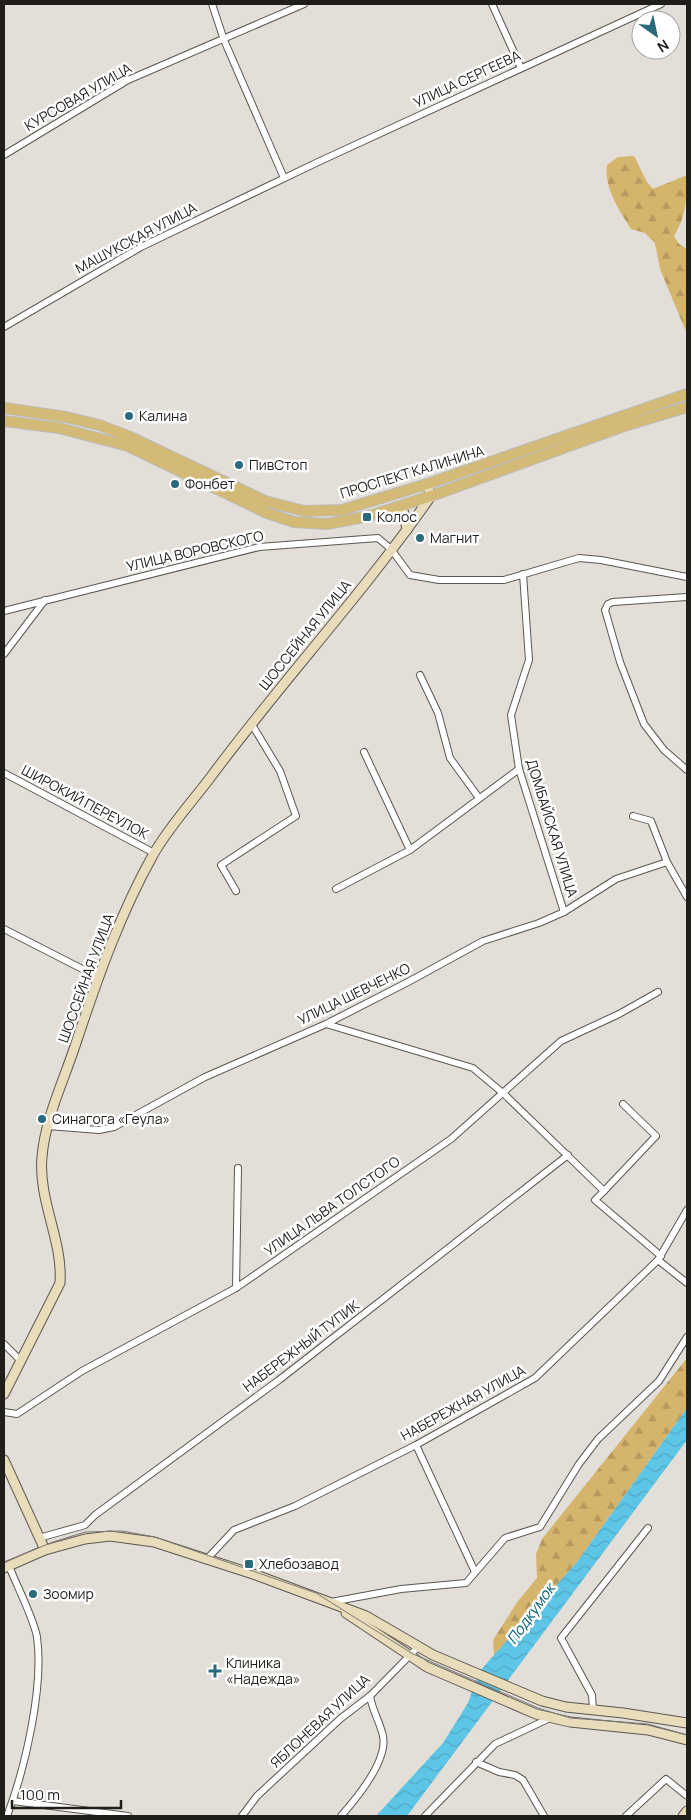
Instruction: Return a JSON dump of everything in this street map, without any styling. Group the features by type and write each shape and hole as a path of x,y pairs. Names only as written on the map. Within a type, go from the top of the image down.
{"main road":[{"name":"ПРОСПЕКТ КАЛИНИНА","path":"4,408 66,417 99,425 128,436 265,501 304,511 342,510 427,484 687,394"},
{"name":"ПРОСПЕКТ КАЛИНИНА","path":"4,421 59,428 128,446 243,502 294,522 327,524 343,522 431,496 622,427 687,407"},
{"path":"427,484 431,496"},
{"name":"ШОССЕЙНАЯ УЛИЦА","path":"4,1394 60,1283 61,1266 46,1203 42,1158 48,1126 98,977 128,905 154,853 251,723 407,530 431,496"},
{"name":"ПРОСПЕКТ КАЛИНИНА","path":"387,510 399,510 404,513 407,530"},
{"path":"4,1460 44,1550"},
{"path":"6,1567 44,1550 85,1539 110,1536 154,1542 331,1602 366,1616 433,1655 542,1701 566,1707 623,1712 687,1723"},
{"path":"331,1602 428,1667 536,1714 570,1722 648,1730 687,1740"},
{"path":"683,1816 687,1811"}],"street":[{"path":"212,4 223,40 284,178"},
{"name":"КУРСОВАЯ УЛИЦА","path":"4,155 128,80 304,4"},
{"path":"492,4 522,68"},
{"name":"УЛИЦА СЕРГЕЕВА","path":"284,178 661,4"},
{"name":"МАШУКСКАЯ УЛИЦА","path":"4,327 141,247 284,178"},
{"name":"УЛИЦА ВОРОВСКОГО","path":"4,611 259,547 378,538 391,549"},
{"path":"391,549 410,575 439,580 504,580 579,558 601,560 687,577"},
{"name":"ДОМБАЙСКАЯ УЛИЦА","path":"523,574 529,660 511,715 519,769 564,912"},
{"path":"687,597 608,604 605,610 644,724 664,750 687,770"},
{"path":"4,654 45,600"},
{"path":"420,675 438,713 450,758 479,798"},
{"path":"236,891 221,864 296,816 280,771 251,723"},
{"path":"364,752 410,850"},
{"path":"336,889 410,850 519,769"},
{"name":"ШИРОКИЙ ПЕРЕУЛОК","path":"4,773 154,853"},
{"path":"633,816 650,821 666,862 687,897"},
{"name":"УЛИЦА ШЕВЧЕНКО","path":"48,1126 99,1130 114,1127 205,1077 326,1024 482,941 539,923 564,912 616,879 666,862"},
{"path":"4,930 98,977"},
{"name":"УЛИЦА ЛЬВА ТОЛСТОГО","path":"4,1412 16,1414 82,1371 236,1288 451,1139 504,1094 561,1041 619,1014 658,992"},
{"path":"326,1024 473,1068 504,1094 604,1191"},
{"path":"623,1104 656,1136 595,1200 687,1283"},
{"name":"НАБЕРЕЖНЫЙ ТУПИК","path":"39,1538 85,1525 95,1515 279,1380 568,1155"},
{"path":"236,1288 238,1168"},
{"name":"НАБЕРЕЖНАЯ УЛИЦА","path":"206,1560 234,1530 295,1506 416,1445 535,1378 659,1258 687,1210"},
{"path":"331,1602 401,1589 466,1583 505,1538 540,1527 598,1439 659,1381 687,1337"},
{"path":"4,1344 20,1359"},
{"path":"416,1445 475,1572"},
{"path":"592,1710 592,1695 561,1638 648,1528"},
{"path":"6,1567 37,1636 38,1680 26,1749 13,1801 7,1816"},
{"name":"ЯБЛОНЕВАЯ УЛИЦА","path":"242,1816 257,1796 340,1720 370,1696 418,1647"},
{"path":"341,1816 367,1786 379,1758 383,1738 372,1708 370,1696"},
{"path":"425,1816 495,1744 550,1718"},
{"path":"476,1762 498,1772 515,1775 523,1780 544,1816"},
{"path":"626,1816 666,1779 687,1796"},
{"path":"13,1801 128,1816"}],"green space":[{"path":"634,156 647,182 653,189 687,175 685,207 681,222 674,236 679,244 687,249 687,334 660,269 655,243 645,233 631,229 610,190 607,165 618,157"},
{"path":"687,1358 687,1408 577,1562 494,1656 493,1640 518,1601 537,1578 536,1554 542,1539"}],"water":[{"name":"Подкумок","path":"687,1408 687,1440 407,1816 376,1816 443,1743 468,1703 479,1672 577,1562"}],"tram line":[{"path":"4,1562 53,1542 85,1532 122,1531 155,1537 316,1593 413,1654 538,1708 570,1718 648,1724 687,1735"}],"place":[{"name":"Калина","path":"129,416"},
{"name":"ПивСтоп","path":"239,465"},
{"name":"Фонбет","path":"175,484"},
{"name":"Колос","path":"367,517"},
{"name":"Магнит","path":"420,538"},
{"name":"Синагога «Геула»","path":"42,1119"},
{"name":"Хлебозавод","path":"249,1564"},
{"name":"Зоомир","path":"33,1594"},
{"name":"Клиника «Надежда»","path":"215,1671"}]}
